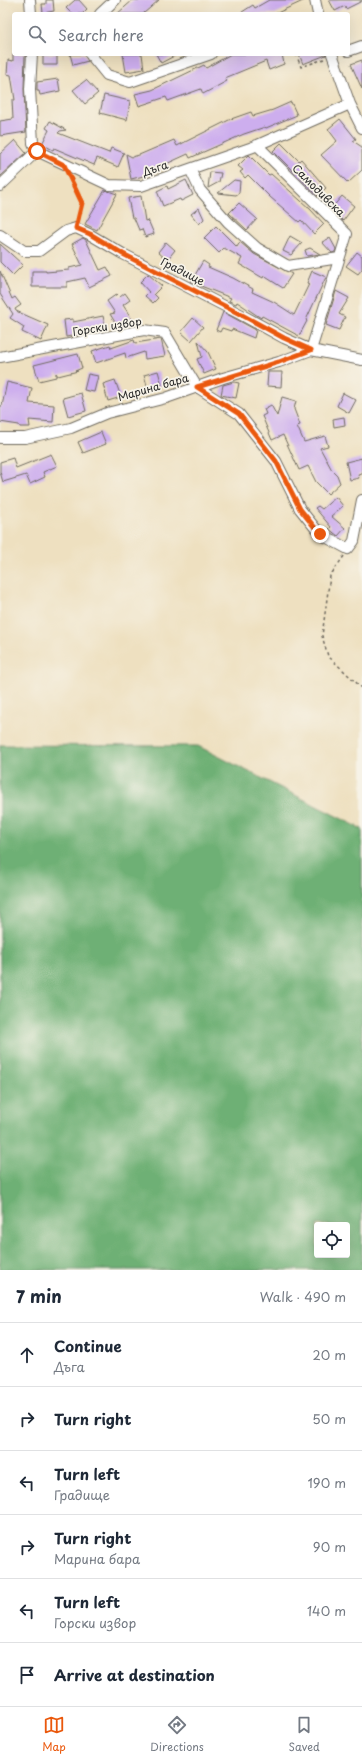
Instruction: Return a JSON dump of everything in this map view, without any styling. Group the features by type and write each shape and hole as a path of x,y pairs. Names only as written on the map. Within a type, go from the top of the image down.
{"street":[{"path":"30,0 31,12"},
{"path":"102,12 115,0"},
{"path":"315,0 316,12"},
{"path":"350,49 362,46"},
{"path":"0,186 37,151 33,143 30,90 32,56"},
{"path":"92,56 106,75 130,82 205,56"},
{"path":"335,56 350,104 362,128"},
{"name":"Дъга","path":"37,151 109,185 141,186 257,145 350,104"},
{"name":"Самодивска","path":"257,145 347,234 311,350"},
{"path":"190,169 200,190 228,222 257,248 288,266 339,258"},
{"path":"0,235 24,251 39,251 66,231 76,228"},
{"name":"Градище","path":"76,228 90,234 123,254 284,338 311,350 362,360"},
{"name":"Горски извор","path":"1,355 144,330 165,333 197,387 239,414 276,461 300,509 320,534 348,549"},
{"name":"Марина бара","path":"0,438 25,438 71,428 107,413 166,398 279,362 311,350"},
{"path":"348,549 354,541 362,500"}],"path":[{"path":"297,56 301,67 329,56"},
{"path":"64,165 82,203 76,228"},
{"path":"348,549 330,576 322,636 328,656 362,688"}],"green space":[{"path":"0,745 198,746 362,829 362,1270 0,1270"}],"building":[{"path":"46,0 53,0 54,11 43,12 42,4 46,4"},
{"path":"75,0 79,0 87,9 84,12 70,12 66,8"},
{"path":"133,0 159,0 145,12 119,12"},
{"path":"269,0 305,0 279,12 242,12 253,5 255,8"},
{"path":"329,0 362,1 346,9 345,6 335,11"},
{"path":"13,56 25,56 24,89 26,132 0,136 0,121 13,119 12,100 15,100 11,75 7,74 8,60 13,61"},
{"path":"43,56 57,56 57,65 43,65"},
{"path":"71,56 85,56 88,61 73,65"},
{"path":"123,56 142,56 144,69 126,72"},
{"path":"157,56 174,56 161,63"},
{"path":"227,56 282,56 284,64 269,70 266,61 225,78 227,81 203,94 201,89 168,101 166,97 139,106 135,94 152,90 204,65 206,68"},
{"path":"300,56 323,56 303,64"},
{"path":"362,60 362,89 351,64"},
{"path":"58,79 60,91 40,95 39,91 37,91 37,82"},
{"path":"86,80 98,93 85,104 73,90"},
{"path":"104,95 130,101 127,120 100,113"},
{"path":"291,102 297,115 266,128 265,127 244,134 190,158 188,154 164,165 165,167 144,176 131,179 126,154 132,157 139,155 174,140 177,146 231,119 251,112 253,116 273,110"},
{"path":"340,119 356,139 353,141 362,147 362,170 348,183 321,155 337,141 328,129"},
{"path":"50,121 66,130 58,133 109,153 111,148 124,153 118,167 97,158 94,165 54,148 53,150 42,144 49,130 46,128"},
{"path":"15,140 26,153 0,177 0,154"},
{"path":"281,143 299,161 301,159 326,188 318,196 273,151"},
{"path":"249,155 269,175 271,174 310,209 324,224 314,234 301,220 299,222 270,197 248,175 245,178 240,172 243,170 238,166"},
{"path":"210,172 221,173 219,182 208,188"},
{"path":"186,180 193,195 181,201 180,199 163,206 157,191 167,186 168,189"},
{"path":"234,180 240,181 239,193 236,195 218,193"},
{"path":"105,190 117,194 97,230 85,224"},
{"path":"141,196 145,221 148,220 154,234 145,237 142,229 139,230 134,218 132,218 128,198"},
{"path":"342,196 354,206 343,221 331,209"},
{"path":"239,203 257,219 247,230 229,213"},
{"path":"199,208 204,219 199,224 191,214"},
{"path":"216,226 237,247 240,242 254,254 292,274 283,288 264,276 263,278 239,264 242,258 224,248 219,253 204,238"},
{"path":"290,236 302,243 291,255 283,251"},
{"path":"83,238 86,240 100,270 107,267 112,276 89,287 85,278 67,282 67,287 32,287 32,271 46,272 69,270 69,268 82,265 72,244"},
{"path":"330,238 336,249 335,252 332,253 322,242"},
{"path":"166,242 175,250 167,260 158,252"},
{"path":"0,244 23,265 13,275 0,262"},
{"path":"310,248 320,254 307,256 305,250"},
{"path":"357,252 362,256 362,269 358,274 346,266"},
{"path":"203,261 209,265 208,267 253,289 252,292 274,302 294,315 309,284 307,283 312,271 326,277 299,336 262,316 261,318 237,302 236,304 229,301 231,298 191,282"},
{"path":"0,271 12,299 15,297 21,305 15,309 16,311 48,325 41,341 22,332 24,327 10,318 13,314 0,294"},
{"path":"148,274 162,286 154,294 158,298 153,303 145,296 149,292 140,282"},
{"path":"336,291 349,298 339,314 345,317 339,330 326,325"},
{"path":"125,293 130,300 123,305 132,319 118,327 110,314 115,313 107,301 117,294 120,297"},
{"path":"223,312 256,330 254,338 232,329 231,331 222,328 220,332 216,330"},
{"path":"103,316 106,330 66,337 64,320 73,319 73,322"},
{"path":"193,318 203,327 191,341 181,332"},
{"path":"161,339 165,356 145,359 144,352 126,358 125,353 96,363 92,351 110,345 111,348 134,340 135,343"},
{"path":"198,341 208,352 216,369 204,374 197,359 202,357"},
{"path":"78,354 82,368 75,371 78,371 58,376 56,373 56,377 39,381 34,365"},
{"path":"158,371 162,385 148,389 144,375"},
{"path":"268,372 282,372 281,387 267,386"},
{"path":"88,374 98,376 94,392 84,390"},
{"path":"115,380 121,397 108,401 103,384"},
{"path":"7,382 32,388 29,403 54,405 53,422 29,420 30,427 20,427 19,425 0,422 0,406 2,406"},
{"path":"234,382 239,383 236,398 221,395 223,385"},
{"path":"81,393 86,411 68,416 63,398"},
{"path":"343,393 356,400 349,413 337,406"},
{"path":"282,397 296,401 294,409 300,425 297,426 304,442 325,436 328,446 320,448 332,470 337,475 340,483 328,494 316,482 308,466 299,470 283,435 272,440 262,416 266,414 264,409 271,405 277,416"},
{"path":"344,417 345,425 334,427 333,419"},
{"path":"101,432 106,444 83,453 78,442"},
{"path":"51,454 57,466 43,472 45,477 30,484 26,475 3,482 0,472 0,462 13,458 16,468"},
{"path":"362,458 362,474 358,475 359,478 350,480 346,462"},
{"path":"336,497 343,506 331,516 345,528 338,536 329,529 331,527 315,508 318,506 322,509"}],"route":[{"path":"37,151 64,165 82,203 76,228 90,234 123,254 284,338 311,350 279,362 197,387 239,414 276,461 300,509 320,534"}]}
